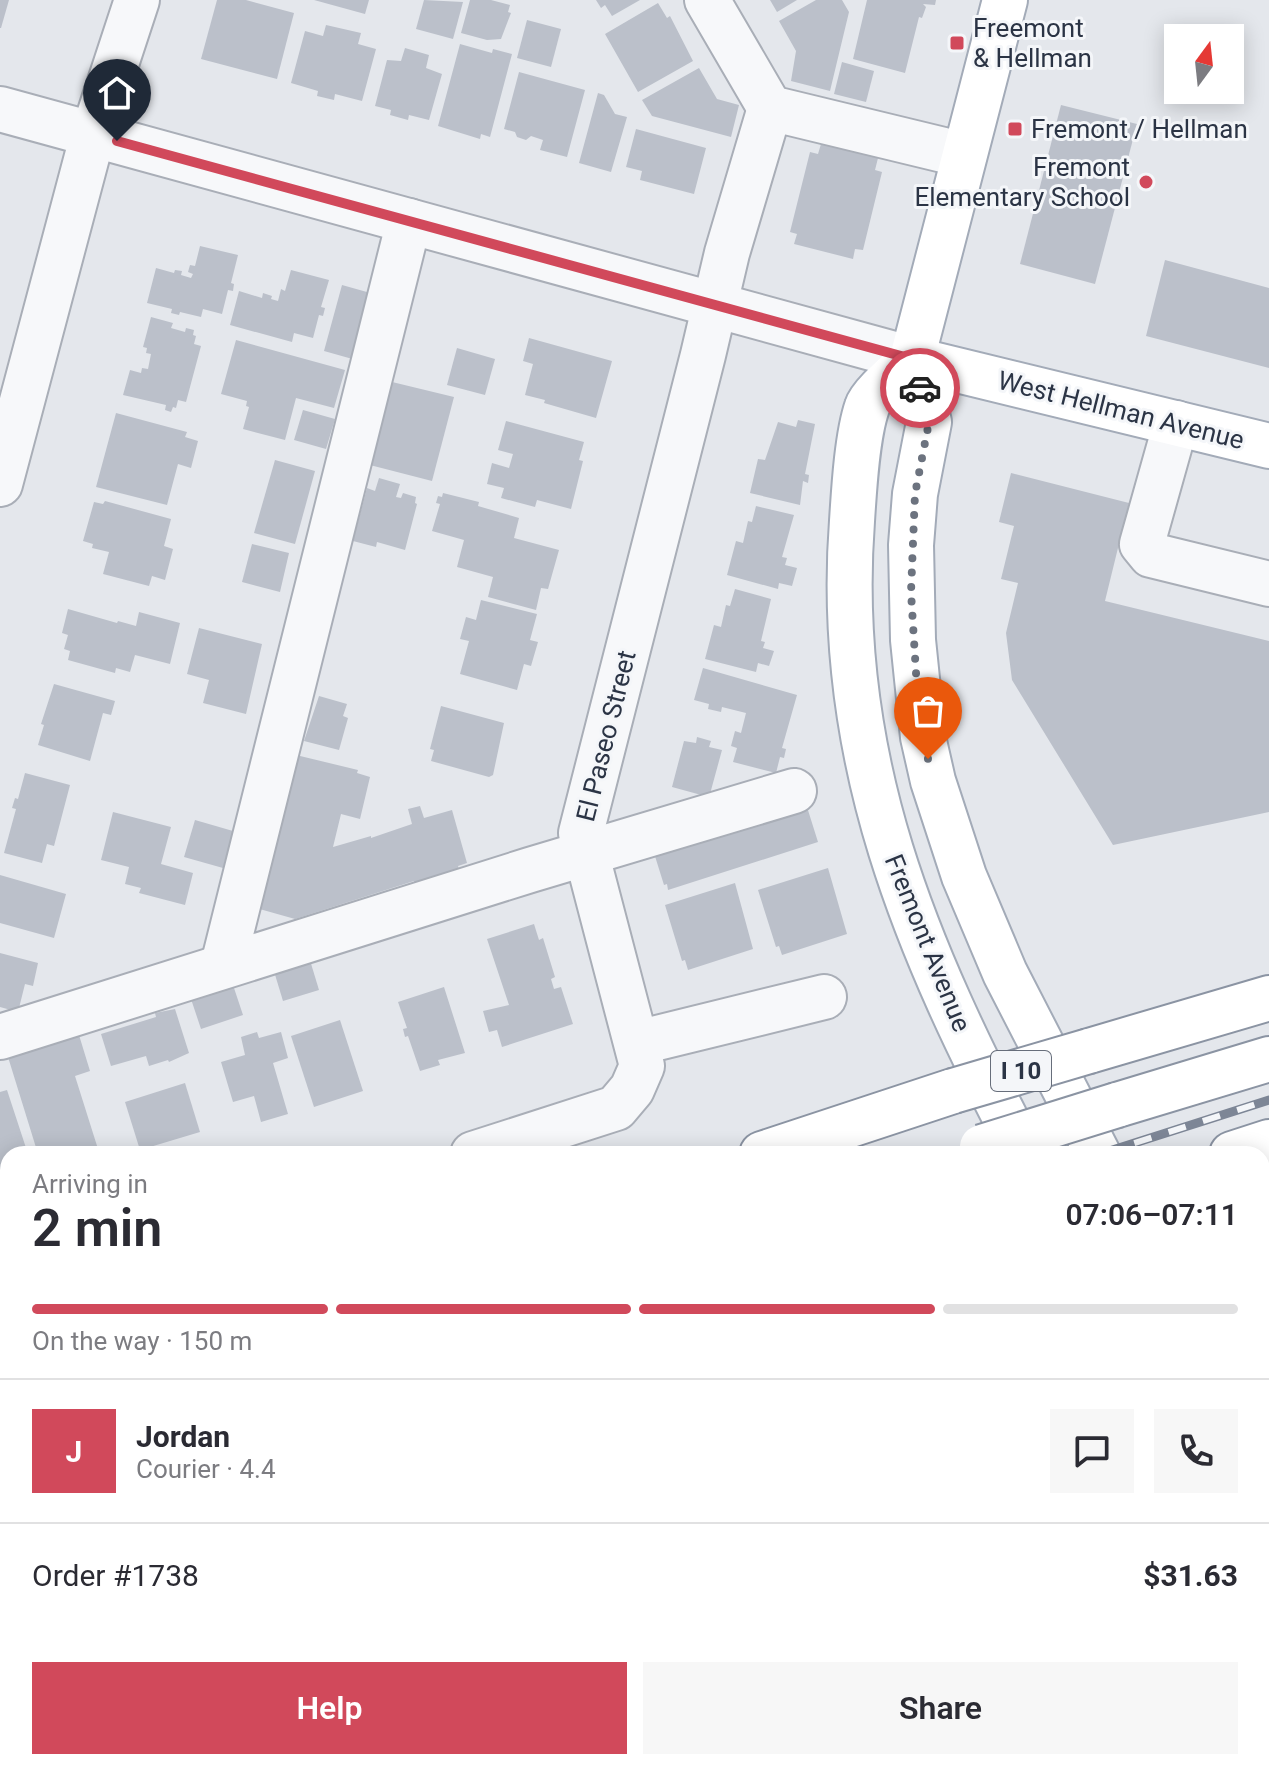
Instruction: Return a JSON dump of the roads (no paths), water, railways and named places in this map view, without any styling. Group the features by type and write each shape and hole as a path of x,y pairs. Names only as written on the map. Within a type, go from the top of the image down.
{"main road":[{"path":"1005,0 912,359 929,422 915,494 911,592 917,689 933,781 982,923 1094,1146"},
{"name":"West Hellman Avenue","path":"912,359 1269,446"},
{"name":"Fremont Avenue","path":"912,359 867,404 854,491 850,552 852,644 869,775 917,929 993,1095 989,1146"},
{"path":"1150,1035 1269,971"},
{"name":"I 10","path":"786,1146 953,1091 1269,998"},
{"path":"1005,1146 1117,1105 1269,1059"}],"street":[{"path":"0,484 93,134 137,0"},
{"path":"707,0 770,108 964,155"},
{"name":"El Paseo Street","path":"498,1146 616,1108 632,1089 642,1066 581,833 714,304 770,108"},
{"name":"West Hellman Avenue","path":"0,109 912,359"},
{"path":"223,965 409,221"},
{"path":"1176,423 1142,544 1151,555 1269,584"},
{"path":"0,1037 223,965 794,791"},
{"path":"637,1043 824,997"}],"railway":[{"path":"1125,1146 1269,1100"}],"place":[{"name":"Freemont & Hellman","path":"957,43"},
{"name":"Fremont / Hellman","path":"1015,129"},
{"name":"Fremont Elementary School","path":"1146,182"}]}
